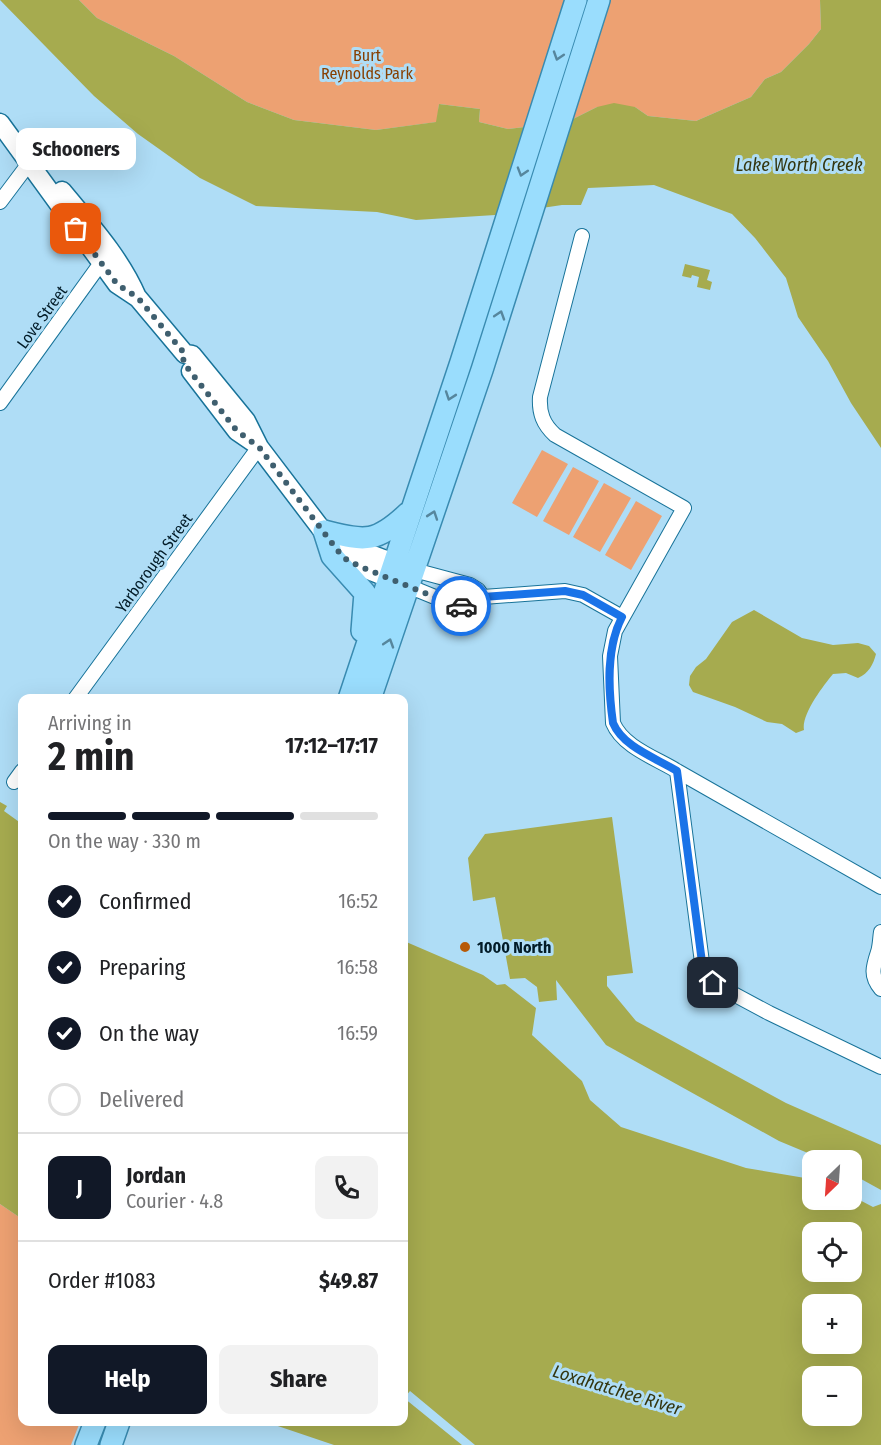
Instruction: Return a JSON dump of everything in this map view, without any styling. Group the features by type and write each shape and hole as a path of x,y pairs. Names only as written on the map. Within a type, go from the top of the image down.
{"main road":[{"path":"351,694 504,230 576,0"},
{"path":"372,694 529,225 599,0"},
{"path":"324,531 355,538 372,538 390,529 411,510"},
{"path":"324,531 332,556 365,592 359,670"},
{"path":"86,1445 93,1426"},
{"path":"111,1445 118,1426"}],"street":[{"path":"0,123 38,176 106,257 117,284 138,298 185,354 192,355 221,389 246,421 259,447 324,531 391,570 411,578 452,604 471,607 483,597 540,592 574,592 622,617"},
{"path":"0,202 30,162"},
{"path":"582,236 540,397 539,405 544,422 555,435 684,508 615,632 611,648 613,723 616,731 628,742 677,771 881,887"},
{"name":"Love Street","path":"0,403 106,257"},
{"name":"Yarborough Street","path":"79,694 259,447"},
{"path":"411,578 470,585 483,597"},
{"path":"677,771 703,970 707,978 769,1013 881,1067"},
{"path":"881,932 872,973 874,981 881,990"}],"green space":[{"name":"Burt Reynolds Park","path":"79,0 820,0 821,29 781,72 765,79 751,97 696,121 648,116 635,107 597,107 567,122 508,129 479,122 480,109 439,104 437,122 376,130 294,120 247,102 174,56 97,18"},
{"path":"542,450 568,464 537,517 512,503"},
{"path":"573,467 599,481 569,535 543,521"},
{"path":"604,483 631,498 600,552 573,537"},
{"path":"636,501 662,516 631,570 605,555"},
{"path":"0,1204 18,1216 18,1426 78,1426 71,1445 0,1445"}],"water":[{"name":"Lake Worth Creek","path":"0,0 79,0 97,18 174,56 247,102 294,120 376,130 436,122 439,104 480,109 479,122 508,129 567,122 597,107 614,103 635,107 648,116 696,121 751,97 765,79 781,72 821,29 820,0 881,0 881,448 798,317 786,278 755,238 732,214 654,185 588,188 581,205 562,205 495,215 416,220 377,212 256,206 200,178 138,134 94,96"},
{"path":"685,264 710,270 707,280 712,282 710,290 697,287 699,277 682,276"},
{"path":"754,610 802,638 833,645 858,643 869,646 876,654 868,671 858,678 846,673 833,674 809,709 804,730 796,733 782,724 767,722 735,707 693,692 689,685 690,676 696,667 706,659 732,622"},
{"path":"0,802 7,806 4,811 18,821 18,1216 0,1204"},
{"path":"612,817 633,973 607,976 607,986 636,1021 786,1103 881,1145 881,1190 862,1180 862,1150 802,1151 779,1141 606,1045 556,980 557,1000 539,1002 537,987 525,978 510,979 495,897 473,901 468,858 485,834"},
{"name":"Loxahatchee River","path":"408,943 483,975 497,985 505,984 536,1008 532,1035 582,1081 590,1100 621,1127 746,1168 802,1177 802,1210 862,1210 862,1201 873,1207 881,1204 881,1445 475,1445 410,1391 408,1393"},
{"path":"408,1401 462,1445 334,1445 278,1426 408,1426"}],"way so far":[{"path":"76,229 117,284 138,298 185,354 183,361 189,370 237,431 259,447 347,560 461,606"}],"place":[{"name":"Schooners","path":"76,229"},
{"name":"1000 North","path":"465,947"}],"route":[{"path":"461,606 471,607 483,597 565,591 583,595 622,617 615,632 610,656 613,723 621,737 677,771 703,970 713,983"}]}
